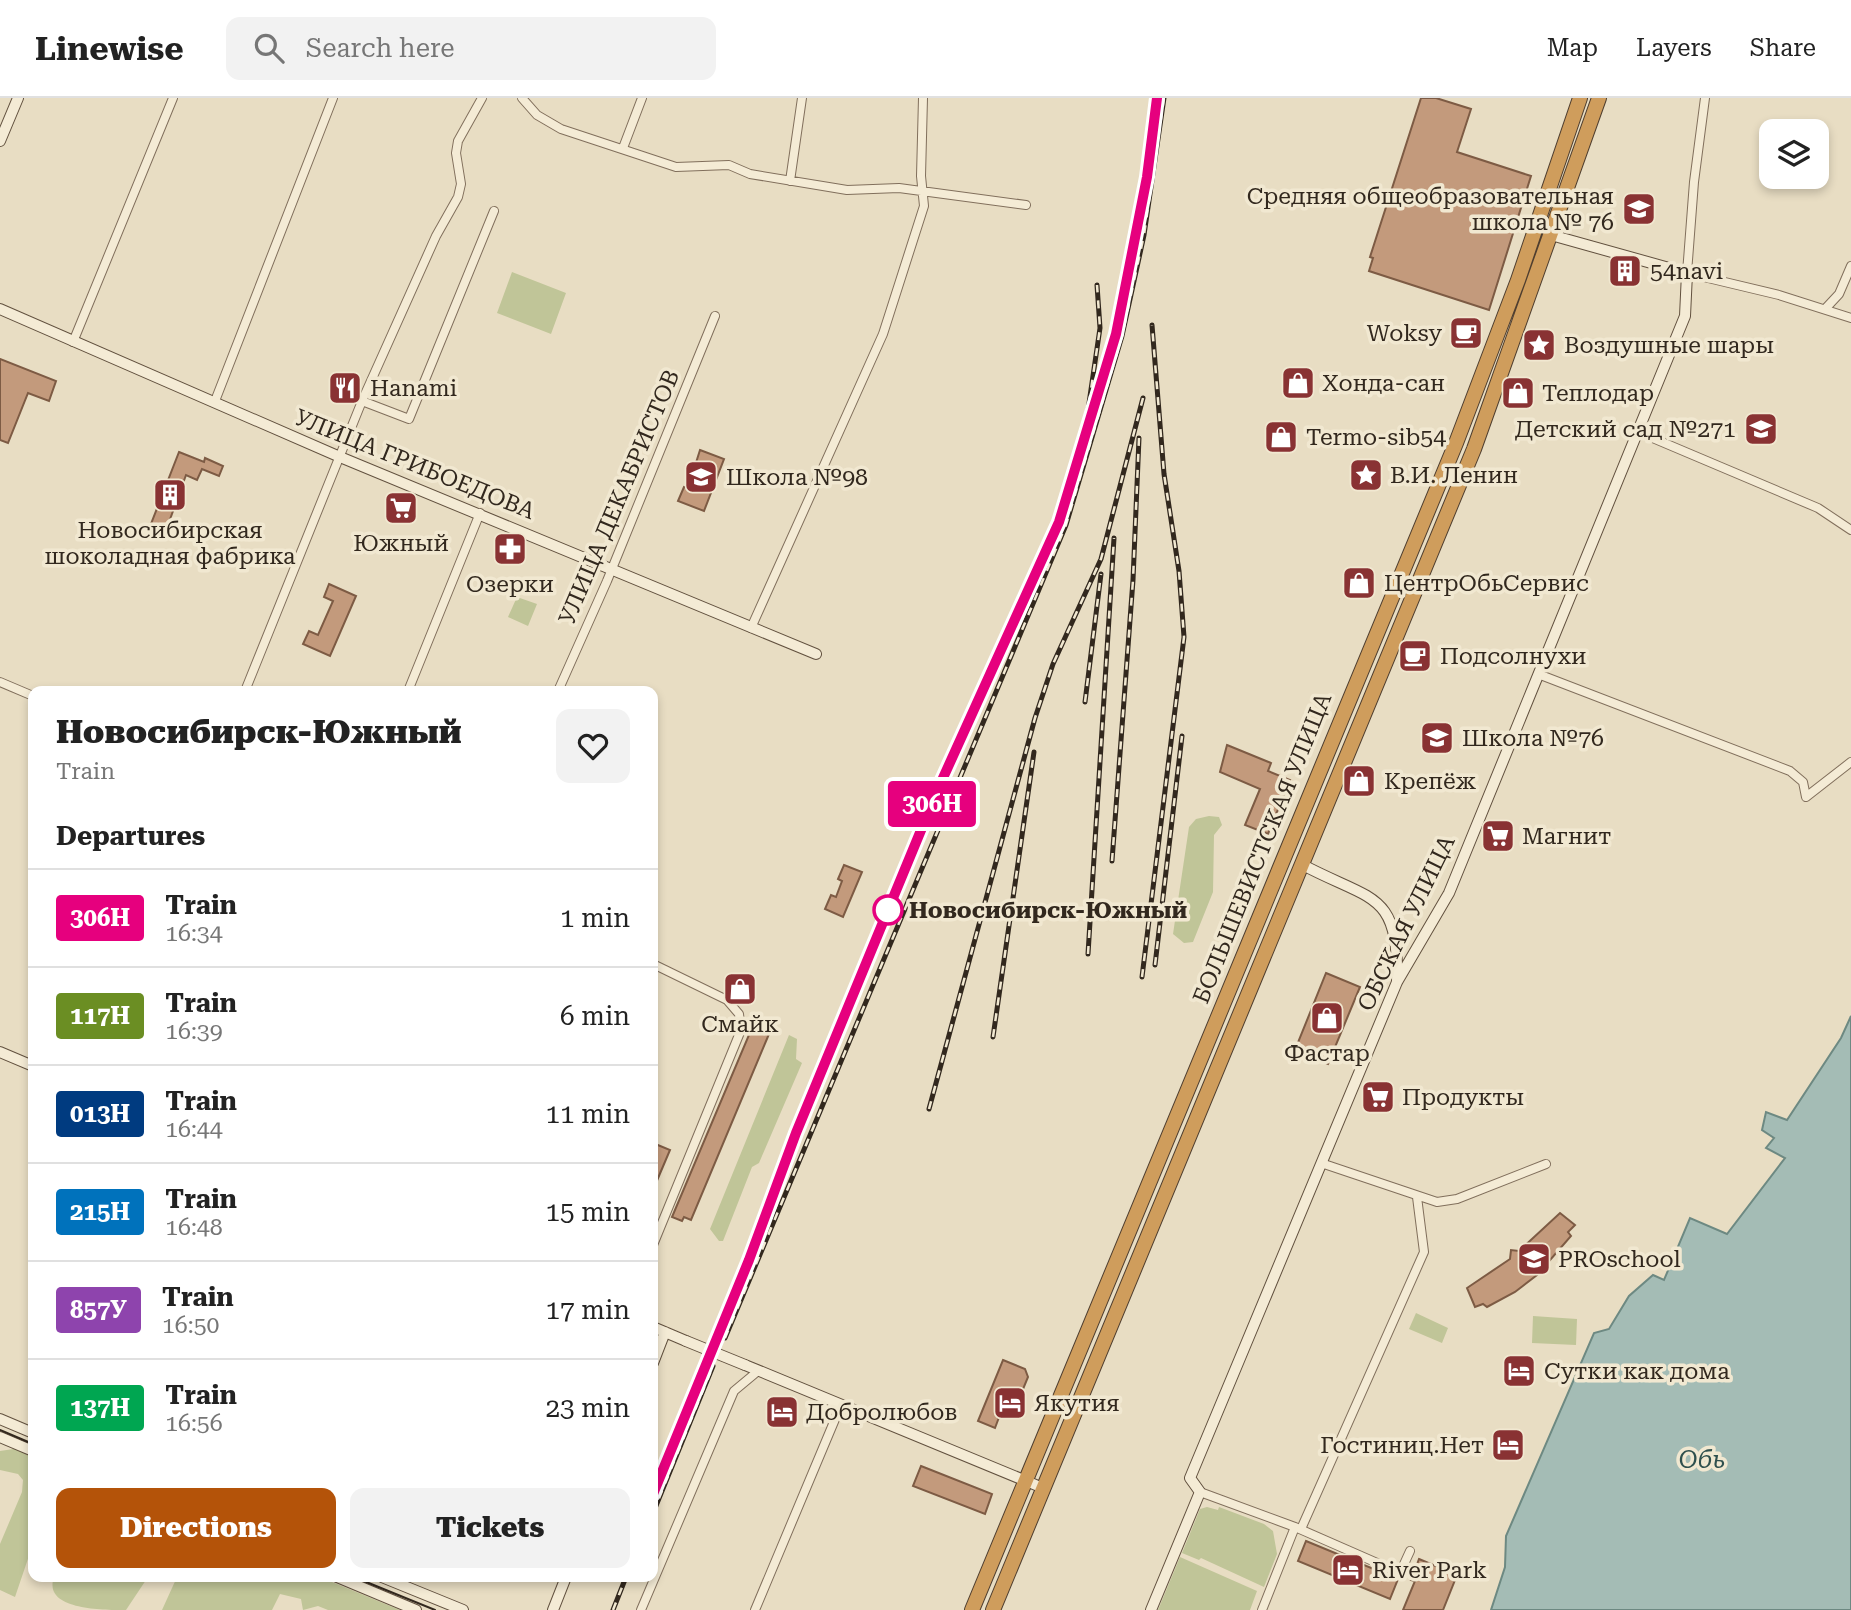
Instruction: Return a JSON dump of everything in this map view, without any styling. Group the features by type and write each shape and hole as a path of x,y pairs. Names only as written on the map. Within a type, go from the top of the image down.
{"highway":[{"name":"БОЛЬШЕВИСТСКАЯ УЛИЦА","path":"972,1610 1456,443 1518,280 1580,98"},
{"name":"БОЛЬШЕВИСТСКАЯ УЛИЦА","path":"993,1610 1474,449 1599,98"}],"street":[{"path":"0,141 18,98"},
{"path":"73,342 173,98"},
{"path":"215,401 333,98"},
{"path":"247,686 362,401 436,236 458,197 461,184 456,153 458,141 482,98"},
{"path":"522,98 537,115 561,129 676,167 729,165 750,174 847,190 899,188 1026,205"},
{"path":"623,148 642,98"},
{"path":"790,181 802,98"},
{"path":"751,628 883,334 924,206 921,176 923,98"},
{"name":"ОБСКАЯ УЛИЦА","path":"1200,1492 1190,1478 1397,982 1449,893 1685,316 1694,182 1705,98"},
{"path":"362,401 409,419 494,211"},
{"path":"1551,235 1851,318"},
{"path":"1825,309 1839,294 1851,266"},
{"name":"УЛИЦА ГРИБОЕДОВА","path":"0,309 340,457 816,654"},
{"name":"УЛИЦА ДЕКАБРИСТОВ","path":"560,686 612,568 715,316"},
{"path":"1636,431 1818,508 1851,530"},
{"path":"410,686 480,513"},
{"path":"1538,674 1790,771 1802,782 1806,797 1851,762"},
{"path":"0,682 28,694"},
{"path":"1301,864 1380,905 1391,918 1396,935 1397,982"},
{"path":"658,966 727,1000 739,1014 741,1030 658,1233"},
{"path":"0,1052 28,1064"},
{"path":"1321,1163 1433,1202 1452,1200 1546,1164"},
{"path":"1262,1610 1423,1252 1417,1197"},
{"path":"658,1329 1043,1489"},
{"path":"658,1350 665,1332"},
{"path":"658,1570 734,1391 758,1371"},
{"path":"755,1610 841,1405"},
{"path":"0,1419 28,1431"},
{"path":"0,1437 28,1449"},
{"path":"1151,1610 1200,1492 1298,1528 1400,1573 1410,1550"},
{"path":"349,1582 416,1610"},
{"path":"394,1582 463,1610"},
{"path":"553,1610 564,1582"},
{"path":"641,1610 653,1582"}],"green space":[{"path":"512,272 566,293 551,334 497,313"},
{"path":"517,597 537,604 528,626 508,617"},
{"path":"1219,817 1222,825 1214,835 1213,892 1193,942 1184,943 1173,934 1189,827 1196,819"},
{"path":"789,1035 797,1039 796,1059 802,1063 759,1163 752,1167 723,1241 719,1241 710,1229"},
{"path":"1416,1313 1448,1328 1442,1343 1409,1329"},
{"path":"1533,1316 1577,1319 1576,1345 1532,1343"},
{"path":"20,1448 28,1451 28,1559 15,1597 0,1590 0,1544 22,1492 23,1480 18,1474 0,1470 0,1451"},
{"path":"1207,1507 1218,1510 1219,1507 1264,1524 1273,1531 1277,1554 1264,1587 1201,1558 1199,1560 1182,1553 1200,1509"},
{"path":"1180,1557 1257,1591 1250,1610 1158,1610"},
{"path":"54,1582 145,1582 126,1610 77,1606 57,1596"},
{"path":"175,1582 332,1582 400,1610 328,1610 318,1606 303,1610 301,1599 280,1594 272,1610 162,1610"}],"water":[{"name":"Обь","path":"1851,1016 1851,1610 1491,1610 1505,1567 1506,1536 1594,1333 1609,1329 1629,1296 1653,1275 1664,1280 1690,1218 1727,1234 1785,1158 1766,1148 1774,1138 1762,1130 1766,1112 1787,1120 1841,1038"}],"building":[{"path":"1421,98 1436,98 1471,109 1457,152 1531,176 1489,310 1369,271 1373,258 1370,257"},
{"path":"0,359 56,381 49,401 28,393 8,443 0,440"},
{"path":"700,450 724,459 704,511 678,501 684,487 688,488"},
{"name":"Новосибирская шоколадная фабрика","path":"179,452 204,462 205,458 223,466 219,476 202,469 197,480 186,475 164,536 149,529"},
{"path":"329,584 356,596 330,656 303,644 309,631 318,635 333,601 324,597"},
{"path":"1227,745 1271,763 1268,771 1290,780 1268,834 1245,825 1260,789 1220,772"},
{"name":"Новосибирск-Южный","path":"844,865 862,872 843,917 825,909 831,895 836,897 842,881 838,879"},
{"name":"Фастар","path":"1326,973 1360,987 1328,1064 1295,1050"},
{"path":"754,1023 769,1034 691,1220 684,1217 682,1221 672,1217"},
{"path":"658,1145 670,1150 658,1178"},
{"name":"PROschool","path":"1560,1213 1575,1225 1568,1232 1571,1236 1537,1275 1515,1292 1487,1307 1483,1304 1475,1307 1467,1288 1510,1259 1511,1250 1519,1251"},
{"path":"1003,1360 1025,1369 1028,1377 1012,1416 1001,1412 995,1428 978,1421"},
{"path":"921,1466 992,1494 985,1514 913,1486"},
{"name":"River Park","path":"1306,1541 1398,1579 1390,1599 1298,1561"},
{"path":"1419,1559 1457,1575 1443,1610 1403,1610 1415,1581 1411,1580"}],"tram line":[{"path":"0,1430 28,1442"},
{"path":"366,1582 435,1610"}],"railway":[{"path":"725,1338 1066,525 1122,336 1144,235 1164,98"},
{"path":"1082,451 1100,328 1097,285"},
{"path":"1142,977 1184,637 1179,571 1164,474 1152,325"},
{"path":"929,1109 1035,718 1053,664 1101,559 1143,398"},
{"path":"1112,861 1133,580 1139,438"},
{"path":"1088,954 1114,538"},
{"path":"1085,702 1101,574"},
{"path":"756,1242 886,910 957,746 1032,584"},
{"path":"1155,965 1182,736"},
{"path":"993,1037 1034,752"},
{"path":"658,1501 713,1366"},
{"path":"613,1610 624,1582"}],"train":[{"name":"306Н","path":"658,1482 749,1260 796,1133 938,789 1059,522 1100,395 1116,334 1147,177 1157,98"}],"place":[{"name":"Средняя общеобразовательная школа № 76","path":"1639,209"},
{"name":"54navi","path":"1625,271"},
{"name":"Woksy","path":"1466,333"},
{"name":"Воздушные шары","path":"1539,345"},
{"name":"Хонда-сан","path":"1298,383"},
{"name":"Hanami","path":"345,388"},
{"name":"Теплодар","path":"1518,393"},
{"name":"Детский сад №271","path":"1761,429"},
{"name":"Termo-sib54","path":"1281,437"},
{"name":"В.И. Ленин","path":"1366,475"},
{"name":"Школа №98","path":"701,477"},
{"name":"Новосибирская шоколадная фабрика","path":"170,495"},
{"name":"Южный","path":"401,508"},
{"name":"Озерки","path":"510,549"},
{"name":"ЦентрОбьСервис","path":"1359,583"},
{"name":"Подсолнухи","path":"1415,656"},
{"name":"Школа №76","path":"1437,738"},
{"name":"Крепёж","path":"1359,781"},
{"name":"Магнит","path":"1498,836"},
{"name":"Новосибирск-Южный","path":"888,910"},
{"name":"Смайк","path":"740,989"},
{"name":"Фастар","path":"1327,1018"},
{"name":"Продукты","path":"1378,1097"},
{"name":"PROschool","path":"1534,1259"},
{"name":"Сутки как дома","path":"1519,1371"},
{"name":"Якутия","path":"1010,1403"},
{"name":"Добролюбов","path":"782,1412"},
{"name":"Гостиниц.Нет","path":"1508,1445"},
{"name":"River Park","path":"1348,1570"}]}
